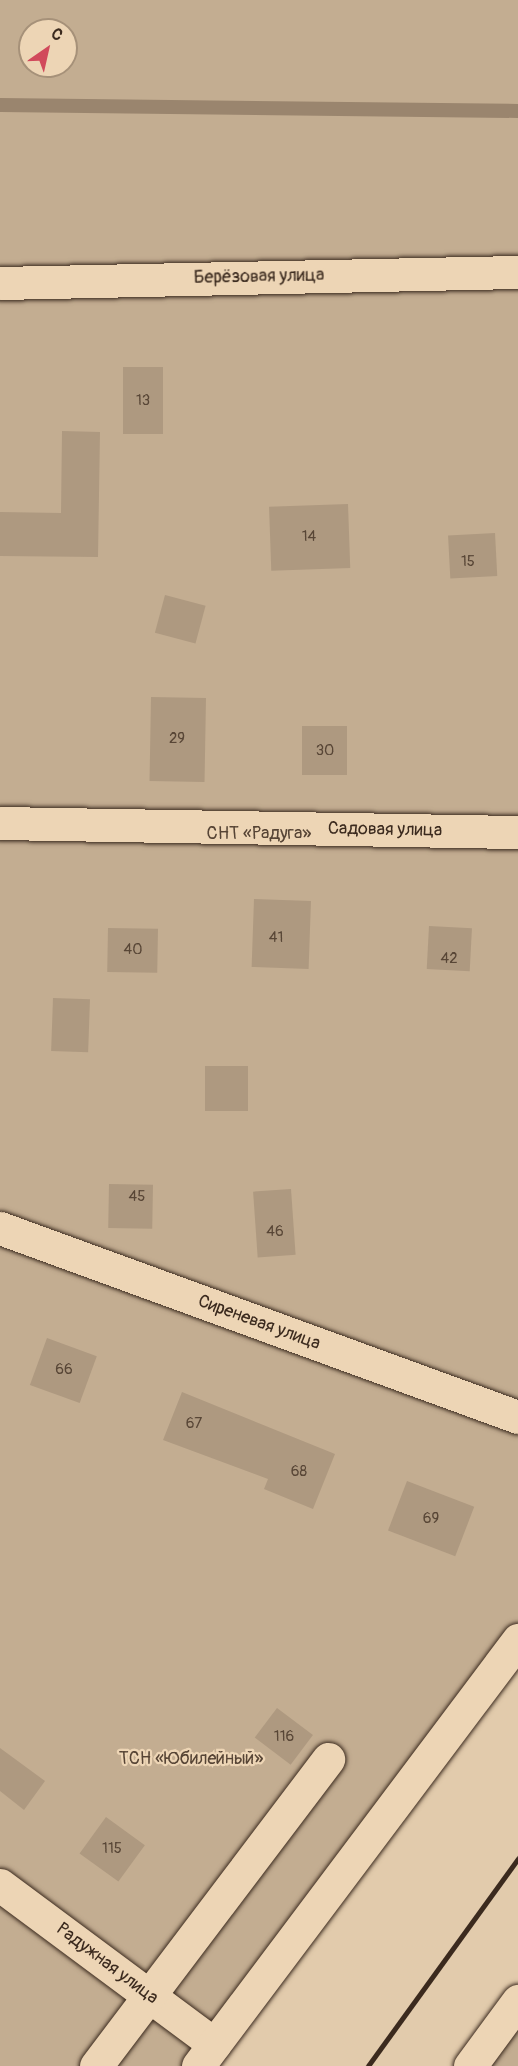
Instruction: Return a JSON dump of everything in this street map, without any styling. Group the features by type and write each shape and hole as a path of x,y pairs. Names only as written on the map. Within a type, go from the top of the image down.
{"street":[{"name":"Берёзовая улица","path":"0,283 518,272"},
{"name":"Садовая улица","path":"0,823 518,832"},
{"name":"Сиреневая улица","path":"0,1228 518,1418"},
{"path":"206,2055 518,1640"},
{"path":"96,2066 328,1759"},
{"name":"Радужная улица","path":"0,1885 149,1995 206,2055"},
{"path":"470,2066 518,2001"}],"green space":[{"name":"СНТ «Радуга»","path":"0,0 518,0 518,1640 198,2066 0,2066"},
{"path":"518,2000 518,2066 470,2066"}],"building":[{"path":"123,367 163,367 163,434 123,434"},
{"path":"62,431 100,432 98,557 0,556 0,512 61,513"},
{"path":"348,504 350,568 271,571 269,507"},
{"path":"495,533 497,576 450,578 448,535"},
{"path":"165,595 206,606 195,644 155,633"},
{"path":"151,697 206,698 205,782 150,781"},
{"path":"302,726 347,726 347,775 302,775"},
{"path":"254,899 311,901 309,969 252,967"},
{"path":"429,926 472,928 470,971 427,969"},
{"path":"108,928 158,929 157,973 107,972"},
{"path":"53,998 90,999 88,1052 51,1051"},
{"path":"205,1066 248,1066 248,1111 205,1111"},
{"path":"109,1184 153,1185 152,1229 108,1228"},
{"path":"291,1189 296,1255 258,1257 253,1192"},
{"path":"47,1338 97,1356 80,1403 30,1385"},
{"path":"182,1392 335,1454 313,1509 264,1489 268,1479 163,1440"},
{"path":"407,1481 474,1507 455,1556 388,1530"},
{"path":"277,1708 313,1735 291,1765 255,1738"},
{"path":"0,1748 45,1781 24,1810 0,1791"},
{"path":"106,1817 145,1845 118,1882 80,1853"}],"waterway":[{"path":"0,105 518,111"}],"railway":[{"path":"368,2066 518,1859"}],"park label":[{"name":"ТСН «Юбилейный»","path":"191,1759"}]}
